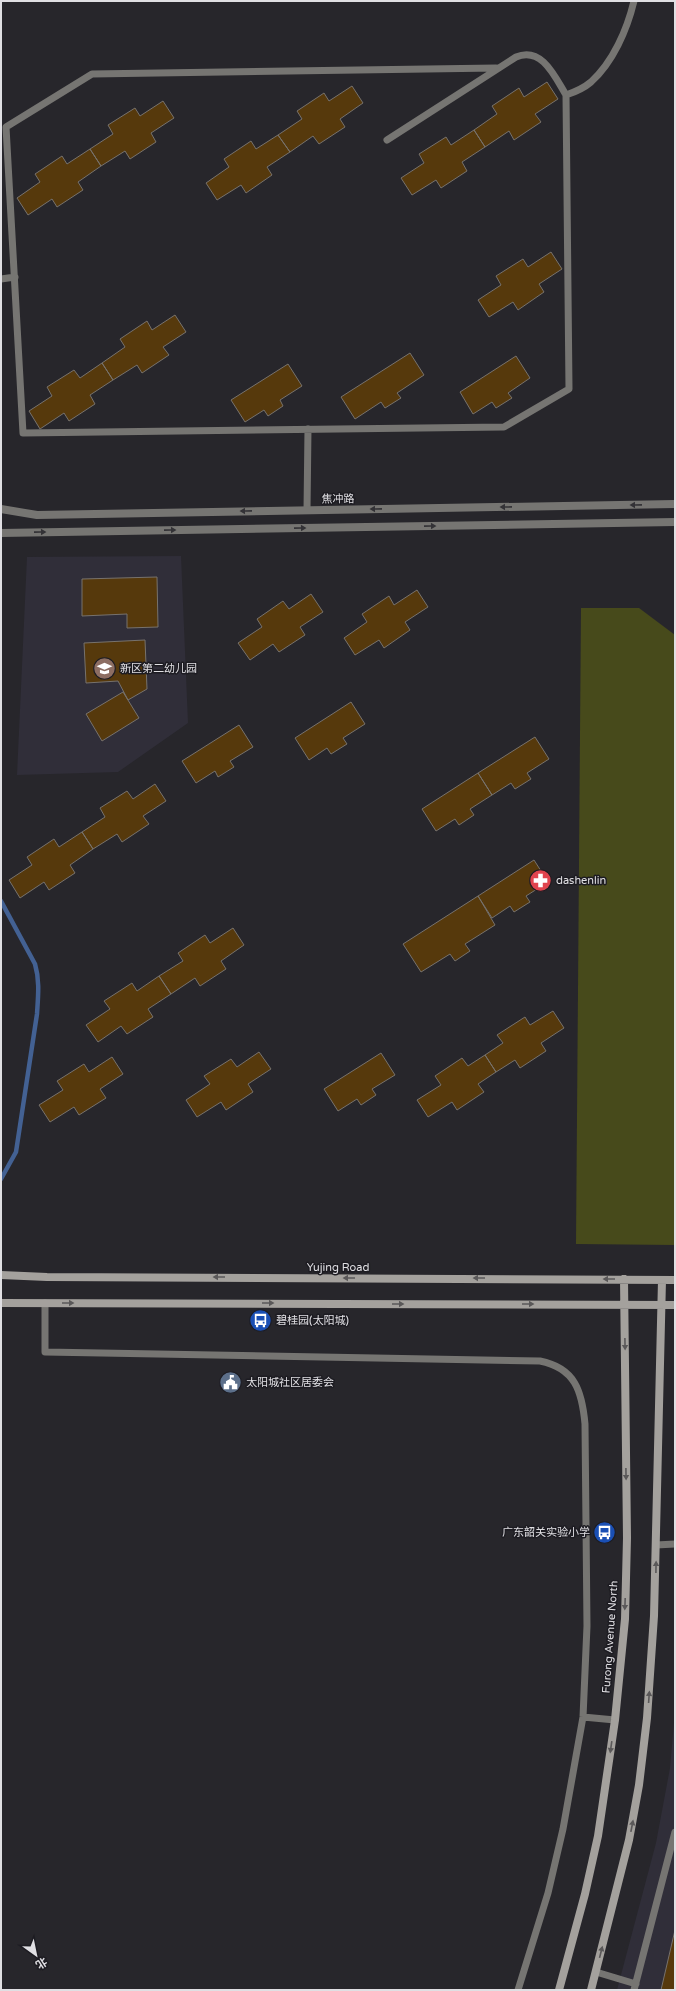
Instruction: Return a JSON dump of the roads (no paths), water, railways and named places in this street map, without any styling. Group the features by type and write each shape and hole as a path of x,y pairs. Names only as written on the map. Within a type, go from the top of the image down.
{"main road":[{"name":"Yujing Road","path":"1,1275 47,1277 675,1280"},
{"name":"Furong Avenue North","path":"559,1990 585,1894 596,1843 615,1720 625,1619 627,1538 624,1279"},
{"path":"591,1990 629,1840 639,1785 647,1718 654,1624 662,1280"},
{"path":"1,1302 675,1305"}],"street":[{"name":"焦冲路","path":"1,509 37,515 675,504"},
{"path":"1,533 675,522"}],"lane":[{"path":"566,95 590,82 604,67 618,44 629,20 634,1"},
{"path":"387,140 496,68 522,54 534,55 546,64 566,95 569,389 504,427 23,433 6,127 92,74 496,68"},
{"path":"1,279 15,277"},
{"path":"306,510 308,429"},
{"path":"45,1303 45,1352 540,1361 564,1370 573,1380 580,1394 585,1424 587,1626 583,1717 563,1830 548,1893 518,1990"},
{"path":"656,1545 675,1544"},
{"path":"583,1717 615,1720"},
{"path":"596,1972 635,1987 675,1832"}],"waterway":[{"path":"1,901 35,964 38,977 37,1014 16,1152 1,1179"}],"place":[{"name":"新区第二幼儿园","path":"104,668"},
{"name":"dashenlin","path":"540,880"},
{"name":"碧桂园(太阳城)","path":"260,1320"},
{"name":"太阳城社区居委会","path":"231,1382"},
{"name":"广东韶关实验小学","path":"605,1532"}]}
